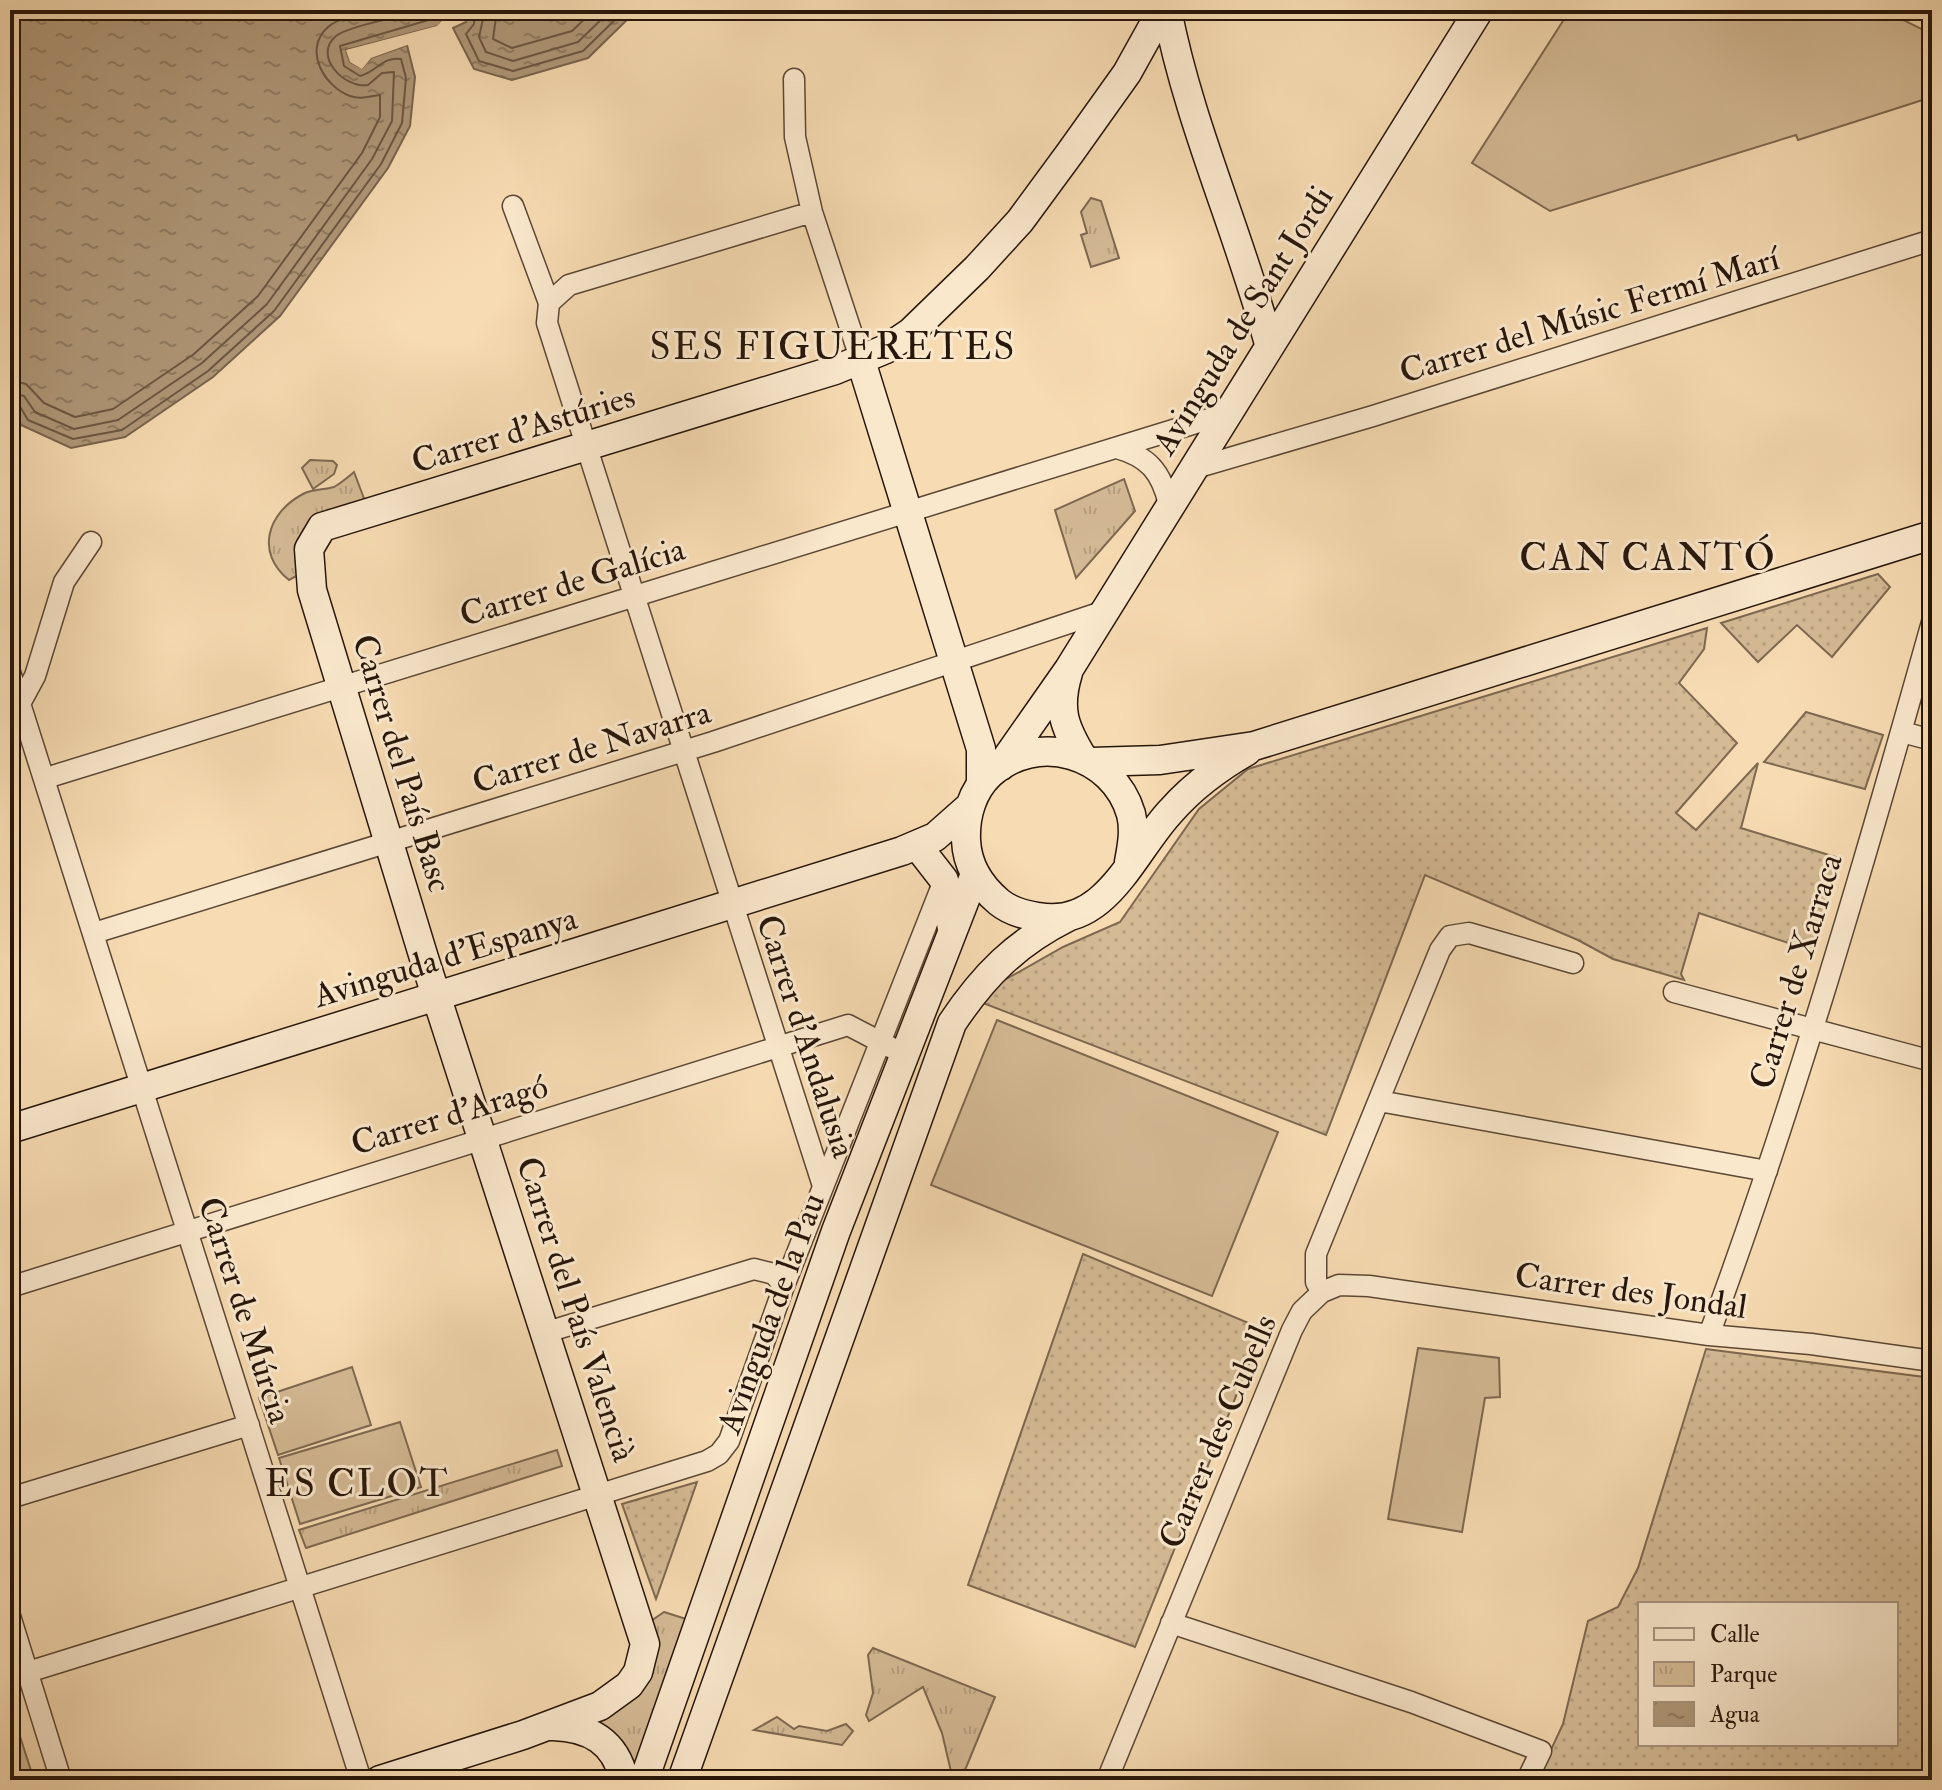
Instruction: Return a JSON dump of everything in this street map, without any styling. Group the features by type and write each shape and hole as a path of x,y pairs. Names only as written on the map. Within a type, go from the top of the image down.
{"street":[{"name":"Carrer d'Astúries","path":"309,549 322,527 861,361 911,332 1020,221 1127,73 1164,10"},
{"path":"1164,10 1251,278 1269,344"},
{"name":"Avinguda de Sant Jordi","path":"984,785 1069,669 1479,10"},
{"path":"1127,73 1162,66 1183,75"},
{"path":"794,79 795,137 812,212 981,749 984,785"},
{"name":"Carrer d'Andalusia","path":"513,206 549,303 547,323 776,1048 823,1186"},
{"path":"549,303 569,285 812,212"},
{"name":"Carrer del Músic Fermí Marí","path":"1192,469 1265,449 1932,240"},
{"path":"1251,278 1260,286 1273,290 1304,288"},
{"name":"Carrer de Galícia","path":"46,778 1225,414"},
{"path":"1117,448 1136,453 1156,468 1169,504"},
{"path":"973,871 965,827 984,785 1020,756 1041,751 1087,760 1160,760 1254,746 1932,535"},
{"path":"22,700 35,676 64,582 91,542"},
{"name":"Carrer del País Basc","path":"309,549 312,590 437,996"},
{"name":"Carrer de Navarra","path":"94,933 682,751 1105,611"},
{"name":"Carrer de Xarraca","path":"1709,1335 1767,1171 1811,1031 1902,732 1932,622"},
{"name":"Avinguda de Sant Jordi","path":"1069,669 1061,700 1062,719 1087,760"},
{"name":"Carrer de Múrcia","path":"10,672 22,700 361,1780"},
{"path":"1902,732 1932,740"},
{"path":"682,1780 952,1023 988,974 1016,947 1068,917 1088,910 1105,897 1129,862 1190,792 1254,746"},
{"path":"1087,760 1110,776 1123,795 1133,828 1129,862"},
{"name":"Avinguda d'Espanya","path":"10,1129 912,852 935,837 984,785"},
{"path":"988,974 1047,942 1089,927 1114,911 1130,893 1190,792"},
{"path":"912,852 973,871 1004,906 1046,919 1068,917"},
{"path":"912,852 944,880 952,937"},
{"name":"Avinguda de la Pau","path":"598,1493 707,1461 719,1454 729,1441 823,1186 952,937 973,871"},
{"name":"Avinguda de la Pau","path":"644,1780 836,1231 944,880"},
{"name":"Carrer des Cubells","path":"1107,1780 1292,1330 1302,1311 1322,1292 1316,1282 1316,1254 1440,950 1450,936 1469,933 1573,963"},
{"path":"1674,992 1932,1061"},
{"name":"Carrer del País Valencià","path":"437,996 645,1644 638,1672 616,1697 548,1726"},
{"name":"Carrer d'Aragó","path":"10,1287 187,1229 848,1025 893,1048"},
{"path":"1379,1101 1767,1171"},
{"path":"547,1332 754,1269 774,1274 784,1286"},
{"name":"Carrer des Jondal","path":"1322,1292 1339,1285 1369,1286 1709,1335 1811,1344 1932,1361"},
{"path":"10,1498 249,1425"},
{"path":"28,1672 598,1493"},
{"path":"10,1616 61,1780"},
{"path":"1171,1623 1411,1702 1541,1751 1527,1780"},
{"path":"380,1780 548,1726 570,1727 602,1739 619,1762 624,1780"}],"green space":[{"path":"1570,10 1883,10 1932,34 1932,97 1798,140 1796,135 1550,211 1472,163"},
{"path":"1091,198 1101,201 1119,258 1091,267 1081,235 1087,233 1081,212"},
{"path":"310,460 333,461 337,465 334,474 313,489 302,468"},
{"path":"354,472 368,509 321,524 300,574 289,580 272,558 269,546 274,522 291,502 303,494 334,487"},
{"path":"1124,479 1135,511 1076,578 1055,510"},
{"path":"1878,574 1890,587 1832,657 1797,625 1758,662 1721,623"},
{"path":"1707,628 1704,649 1679,683 1737,743 1676,813 1696,830 1758,763 1741,828 1842,859 1812,951 1699,913 1681,974 1684,980 1613,959 1578,940 1425,875 1326,1135 983,1003 1001,982 1063,947 1120,922 1199,809 1248,769"},
{"path":"1806,712 1883,735 1865,789 1764,762"},
{"path":"997,1020 1278,1132 1212,1296 931,1185"},
{"path":"1083,1254 1263,1329 1135,1647 968,1585"},
{"path":"1418,1348 1499,1358 1500,1397 1485,1398 1462,1532 1388,1519"},
{"path":"1706,1349 1932,1378 1932,1780 1537,1780 1563,1724 1588,1621 1618,1607 1638,1568"},
{"path":"352,1367 371,1425 278,1455 259,1398"},
{"path":"400,1422 421,1487 300,1524 279,1458"},
{"path":"557,1450 562,1466 306,1548 299,1530"},
{"path":"697,1482 656,1599 622,1504"},
{"path":"664,1612 686,1619 636,1769 616,1738 602,1728 583,1722 624,1698 651,1621"},
{"path":"873,1648 995,1697 961,1780 953,1780 942,1733 923,1687 869,1721 866,1715 873,1693 868,1655"},
{"path":"10,1705 34,1780 10,1780"},
{"path":"777,1717 794,1729 799,1726 827,1731 846,1724 853,1731 842,1745 754,1730"}],"water":[{"path":"10,10 452,10 438,26 346,50 350,62 362,68 371,58 407,45 415,77 410,126 388,168 280,316 213,377 125,437 71,448 21,425 10,403"},
{"path":"464,10 637,10 588,58 512,80 474,69 453,28 466,22 468,11"}],"pier":[{"path":"452,10 455,12 439,30 351,53 361,64 370,54 406,42 410,44 371,58 362,69 350,62 346,50 437,26"}],"district":[{"name":"SES FIGUERETES","path":"833,346"},
{"name":"CAN CANTÓ","path":"1648,557"},
{"name":"ES CLOT","path":"357,1483"}]}
